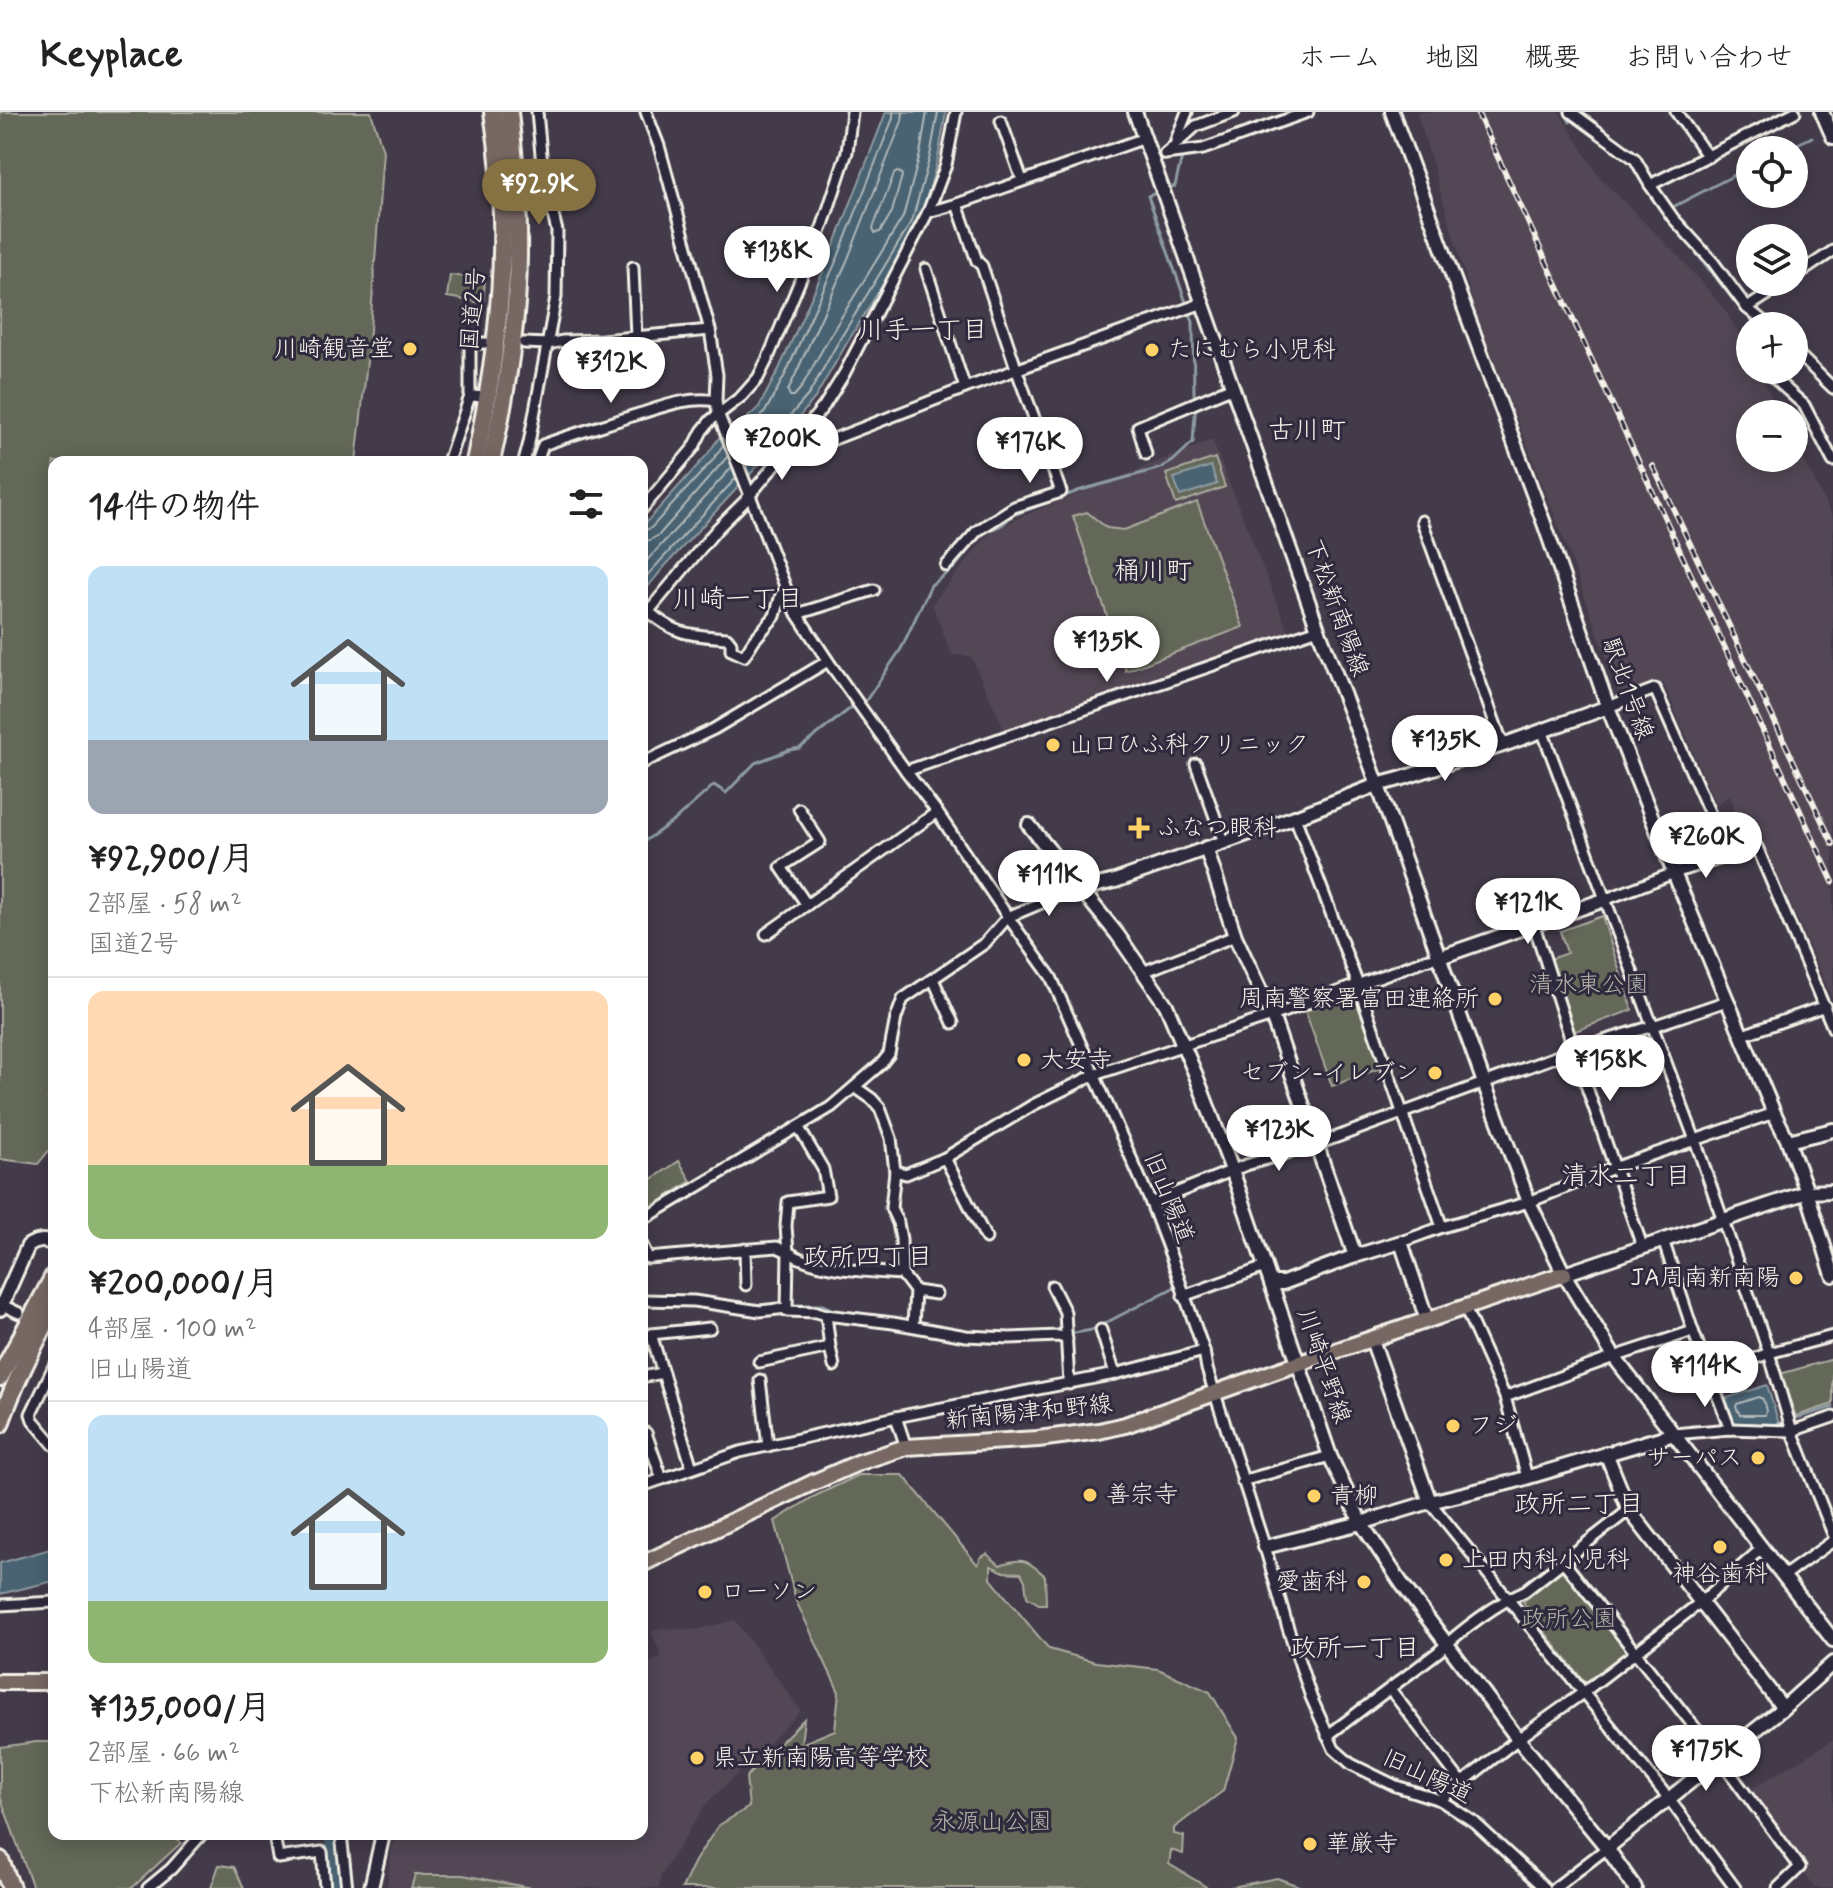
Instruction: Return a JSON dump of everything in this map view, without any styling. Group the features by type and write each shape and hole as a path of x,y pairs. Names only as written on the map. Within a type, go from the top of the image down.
{"highway":[{"name":"国道2号","path":"476,456 499,323 503,255 501,189 493,112"},
{"name":"国道2号","path":"492,456 505,399 518,255 509,112"},
{"path":"0,1377 48,1287"},
{"path":"0,1424 13,1386 48,1318"},
{"path":"0,1860 11,1888"}],"main road":[{"name":"新南陽津和野線","path":"648,1561 812,1483 860,1462 906,1447 1038,1439 1125,1425 1564,1274"},
{"path":"0,1682 48,1682"}],"street":[{"path":"525,456 556,297 557,231 543,175 537,112"},
{"path":"646,112 659,146 710,330 720,417"},
{"path":"648,502 694,447 702,431 758,378 823,225 847,152 852,112"},
{"path":"648,611 688,562 750,496 824,406 844,374 928,212 946,165 956,112"},
{"name":"下松新南陽線","path":"1135,112 1145,138 1158,156 1203,303 1318,629 1529,1202 1564,1274 1614,1357 1833,1640"},
{"path":"1175,143 1187,112"},
{"path":"1158,156 1196,126 1234,112"},
{"path":"1158,156 1203,149 1308,112"},
{"name":"駅北1号線","path":"1392,112 1545,526 1608,707 1727,1001 1788,1141 1833,1275"},
{"path":"1571,112 1635,159 1673,218 1752,312"},
{"path":"1676,112 1708,157"},
{"path":"1650,185 1708,157 1782,115 1795,112"},
{"path":"1827,118 1833,137"},
{"path":"1001,121 1022,180"},
{"path":"928,212 1145,138"},
{"path":"946,566 977,531 1014,507 1061,492 982,266 977,261 957,204"},
{"path":"1808,268 1833,251"},
{"path":"633,267 636,336"},
{"path":"926,269 965,388"},
{"path":"1747,308 1765,296"},
{"path":"788,448 798,453 965,388 1203,303"},
{"path":"524,343 548,344 710,330"},
{"path":"450,456 470,396 470,343 485,343"},
{"path":"1808,364 1833,388"},
{"path":"1781,384 1804,405 1833,461"},
{"path":"1146,454 1138,427 1233,387"},
{"path":"470,396 488,397"},
{"path":"539,456 543,445 659,406 692,400 716,401"},
{"name":"旧山陽道","path":"720,417 797,614 1051,977 1151,1203 1171,1256 1204,1351 1207,1369 1306,1683 1334,1749 1351,1764 1396,1786 1440,1800 1474,1822 1545,1888"},
{"path":"1422,521 1503,745"},
{"path":"797,614 874,590"},
{"path":"648,616 688,635 727,638 731,650 744,656 775,616 781,595 787,591"},
{"path":"906,771 1318,629"},
{"path":"648,760 714,729 828,661"},
{"path":"648,1216 831,1107 889,1054 903,999 985,943 1008,917 1072,890 1115,881 1377,785 1503,745 1655,689 1728,855"},
{"path":"1542,730 1695,1140 1769,1353 1792,1431 1833,1534"},
{"path":"1196,764 1224,842"},
{"path":"799,809 820,842 781,867 807,905"},
{"path":"766,934 937,812"},
{"path":"1295,817 1358,985 1442,1227"},
{"name":"川崎平野線","path":"1029,825 1117,934 1166,1005 1232,1170 1330,1456 1361,1523 1402,1584 1518,1739 1607,1848 1635,1888"},
{"path":"895,1171 906,1174 945,1158 1033,1105 1094,1075 1534,925 1674,873 1757,847 1833,1028"},
{"path":"1206,848 1235,936 1272,1016 1355,1256"},
{"path":"1534,925 1642,1246"},
{"path":"1143,972 1235,936"},
{"path":"933,979 953,1023"},
{"path":"1151,1203 1232,1170 1315,1145 1574,1050 1727,1001"},
{"path":"1743,1035 1825,1006"},
{"path":"855,1087 880,1108 891,1138 895,1171 891,1208 901,1239 902,1274 915,1291 913,1326"},
{"path":"1272,1283 1283,1283 1442,1227 1529,1202 1616,1167 1774,1113"},
{"path":"799,1128 823,1169 828,1196 788,1202 787,1311 816,1312 966,1336 1059,1336 1067,1339"},
{"path":"1788,1141 1833,1130"},
{"path":"945,1158 986,1238"},
{"path":"1564,1274 1807,1192 1833,1191"},
{"path":"1663,1240 1730,1429"},
{"path":"19,1313 1,1307 28,1246 34,1241 48,1242"},
{"path":"1401,1242 1427,1320"},
{"path":"648,1258 777,1247 801,1260 848,1269 902,1274"},
{"path":"745,1249 746,1285"},
{"path":"1183,1296 1265,1267"},
{"path":"1052,1286 1065,1312 1069,1384"},
{"path":"915,1291 936,1294"},
{"path":"648,1300 694,1301 760,1311 787,1308"},
{"path":"1465,1308 1505,1397 1527,1477"},
{"path":"826,1315 834,1366"},
{"path":"692,1468 651,1334 710,1328"},
{"path":"1101,1330 1115,1374"},
{"path":"1505,1397 1693,1331"},
{"path":"1710,1376 1769,1353 1833,1336"},
{"path":"1372,1340 1430,1502 1669,1799 1735,1888"},
{"path":"759,1362 830,1347"},
{"path":"648,1484 740,1452 896,1417 1115,1374 1204,1351"},
{"path":"648,1376 663,1373"},
{"path":"48,1379 31,1414 48,1438"},
{"path":"757,1386 768,1446"},
{"path":"896,1417 906,1447"},
{"path":"1265,1547 1361,1523 1674,1434 1730,1429 1792,1431 1833,1417"},
{"path":"648,1439 662,1479"},
{"path":"1606,1453 1629,1510 1783,1708"},
{"path":"1242,1481 1330,1456"},
{"path":"1327,1736 1447,1643 1508,1598 1525,1591 1629,1510"},
{"path":"1785,1575 1833,1541"},
{"path":"1440,1800 1701,1602 1762,1548"},
{"path":"1563,1561 1719,1758 1800,1867 1778,1888"},
{"path":"0,1605 48,1602"},
{"path":"1555,1888 1783,1708 1833,1663"},
{"path":"1390,1689 1461,1782"},
{"path":"148,1888 171,1869 197,1840"},
{"path":"275,1840 278,1858 322,1852 325,1888"},
{"path":"342,1840 347,1888"},
{"path":"371,1888 382,1840"}],"shaded area":[{"path":"1417,112 1559,112 1600,178 1680,258 1724,308 1736,329 1736,384 1765,384 1773,400 1736,400 1736,472 1808,472 1808,469 1833,518 1833,1000 1763,842 1741,850 1730,822 1734,805 1730,795 1716,805 1663,682 1630,696 1618,690 1569,553 1477,316"},
{"path":"1212,440 1292,641 1007,736 971,656 952,655 932,604 988,535 1018,518"},
{"name":"県立新南陽高等学校","path":"735,1620 801,1711 705,1805 661,1875 659,1888 387,1888 395,1840 648,1840 648,1664 662,1656 651,1632 660,1628 696,1630"},
{"path":"1833,1740 1833,1888 1815,1888 1745,1793"}],"green space":[{"path":"0,112 371,112 383,151 369,343 357,456 48,456 48,1152 38,1164 0,1159"},
{"path":"450,275 485,279 483,303 447,297"},
{"path":"1215,458 1225,487 1176,504 1166,474"},
{"path":"1197,502 1243,627 1126,671 1073,516 1087,512 1107,528 1124,530"},
{"name":"清水東公園","path":"1602,916 1632,1010 1570,1033 1547,960 1567,953 1560,931"},
{"path":"1352,990 1381,1068 1332,1086 1304,1008"},
{"path":"679,1161 691,1181 648,1209 648,1182"},
{"path":"1833,1359 1833,1404 1796,1416 1780,1374"},
{"name":"永源山公園","path":"859,1475 903,1475 977,1564 987,1554 1000,1565 1014,1561 1029,1563 1045,1576 1046,1604 1039,1604 1027,1597 1021,1573 1004,1572 991,1566 991,1579 1049,1649 1096,1662 1158,1669 1210,1692 1238,1738 1223,1791 1174,1828 1174,1834 1184,1836 1183,1854 1171,1850 1169,1864 1208,1888 682,1888 718,1826 749,1807 746,1777 804,1719 801,1744 835,1730 839,1692 796,1601 775,1521 813,1497"},
{"name":"政所公園","path":"1565,1567 1630,1651 1586,1684 1523,1602"},
{"path":"48,1742 48,1840 179,1840 181,1843 132,1888 33,1888 0,1796 0,1747"},
{"path":"219,1865 234,1867 244,1888 211,1888"},
{"path":"415,1875 463,1875 531,1888 411,1888"},
{"path":"1277,1878 1304,1888 1227,1888"}],"water":[{"path":"886,112 946,112 938,158 920,224 815,398 767,456 648,587 648,520 721,435 759,407 831,254"},
{"path":"1211,466 1217,484 1180,496 1174,478"},
{"path":"1767,1385 1779,1424 1735,1424 1724,1399"},
{"path":"48,1550 48,1582 0,1594 0,1563"}],"waterway":[{"path":"1189,129 1193,112"},
{"path":"1565,112 1570,122"},
{"path":"1808,139 1812,137"},
{"path":"1166,189 1175,186 1182,156"},
{"path":"1671,208 1736,174"},
{"path":"648,839 675,820 714,785 726,793 755,763 800,748 852,707 865,702 901,649 931,585 955,567 983,534 1002,525 1013,515 1081,490 1161,468 1193,442 1196,400 1193,322 1148,196 1159,192"},
{"path":"1697,254 1743,312"},
{"path":"1808,371 1833,395"},
{"path":"1069,1334 1092,1330 1178,1287"},
{"path":"648,1296 694,1297"},
{"path":"789,1305 823,1305 840,1313"},
{"path":"1776,1424 1833,1407"},
{"path":"1732,1424 1753,1424"},
{"path":"1690,1426 1721,1425"},
{"path":"1625,1442 1646,1434"},
{"path":"334,1840 338,1888"}],"railway":[{"path":"1477,112 1833,882"},
{"path":"1653,466 1833,844"}],"place":[{"name":"川崎観音堂","path":"410,349"},
{"name":"たにむら小児科","path":"1152,350"},
{"name":"山口ひふ科クリニック","path":"1053,745"},
{"name":"ふなつ眼科","path":"1139,828"},
{"name":"周南警察署富田連絡所","path":"1495,999"},
{"name":"大安寺","path":"1024,1060"},
{"name":"セブン-イレブン","path":"1435,1073"},
{"name":"JA周南新南陽","path":"1796,1278"},
{"name":"フジ","path":"1453,1426"},
{"name":"サーパス","path":"1758,1458"},
{"name":"善宗寺","path":"1090,1495"},
{"name":"青柳","path":"1314,1496"},
{"name":"神谷歯科","path":"1720,1547"},
{"name":"上田内科小児科","path":"1446,1560"},
{"name":"愛歯科","path":"1364,1582"},
{"name":"ローソン","path":"705,1592"},
{"name":"県立新南陽高等学校","path":"697,1758"},
{"name":"華厳寺","path":"1310,1844"}],"district":[{"name":"川手一丁目","path":"923,331"},
{"name":"古川町","path":"1307,431"},
{"name":"桶川町","path":"1153,572"},
{"name":"川崎一丁目","path":"738,600"},
{"name":"清水二丁目","path":"1626,1177"},
{"name":"政所四丁目","path":"868,1258"},
{"name":"政所二丁目","path":"1579,1505"},
{"name":"政所一丁目","path":"1355,1649"}]}
